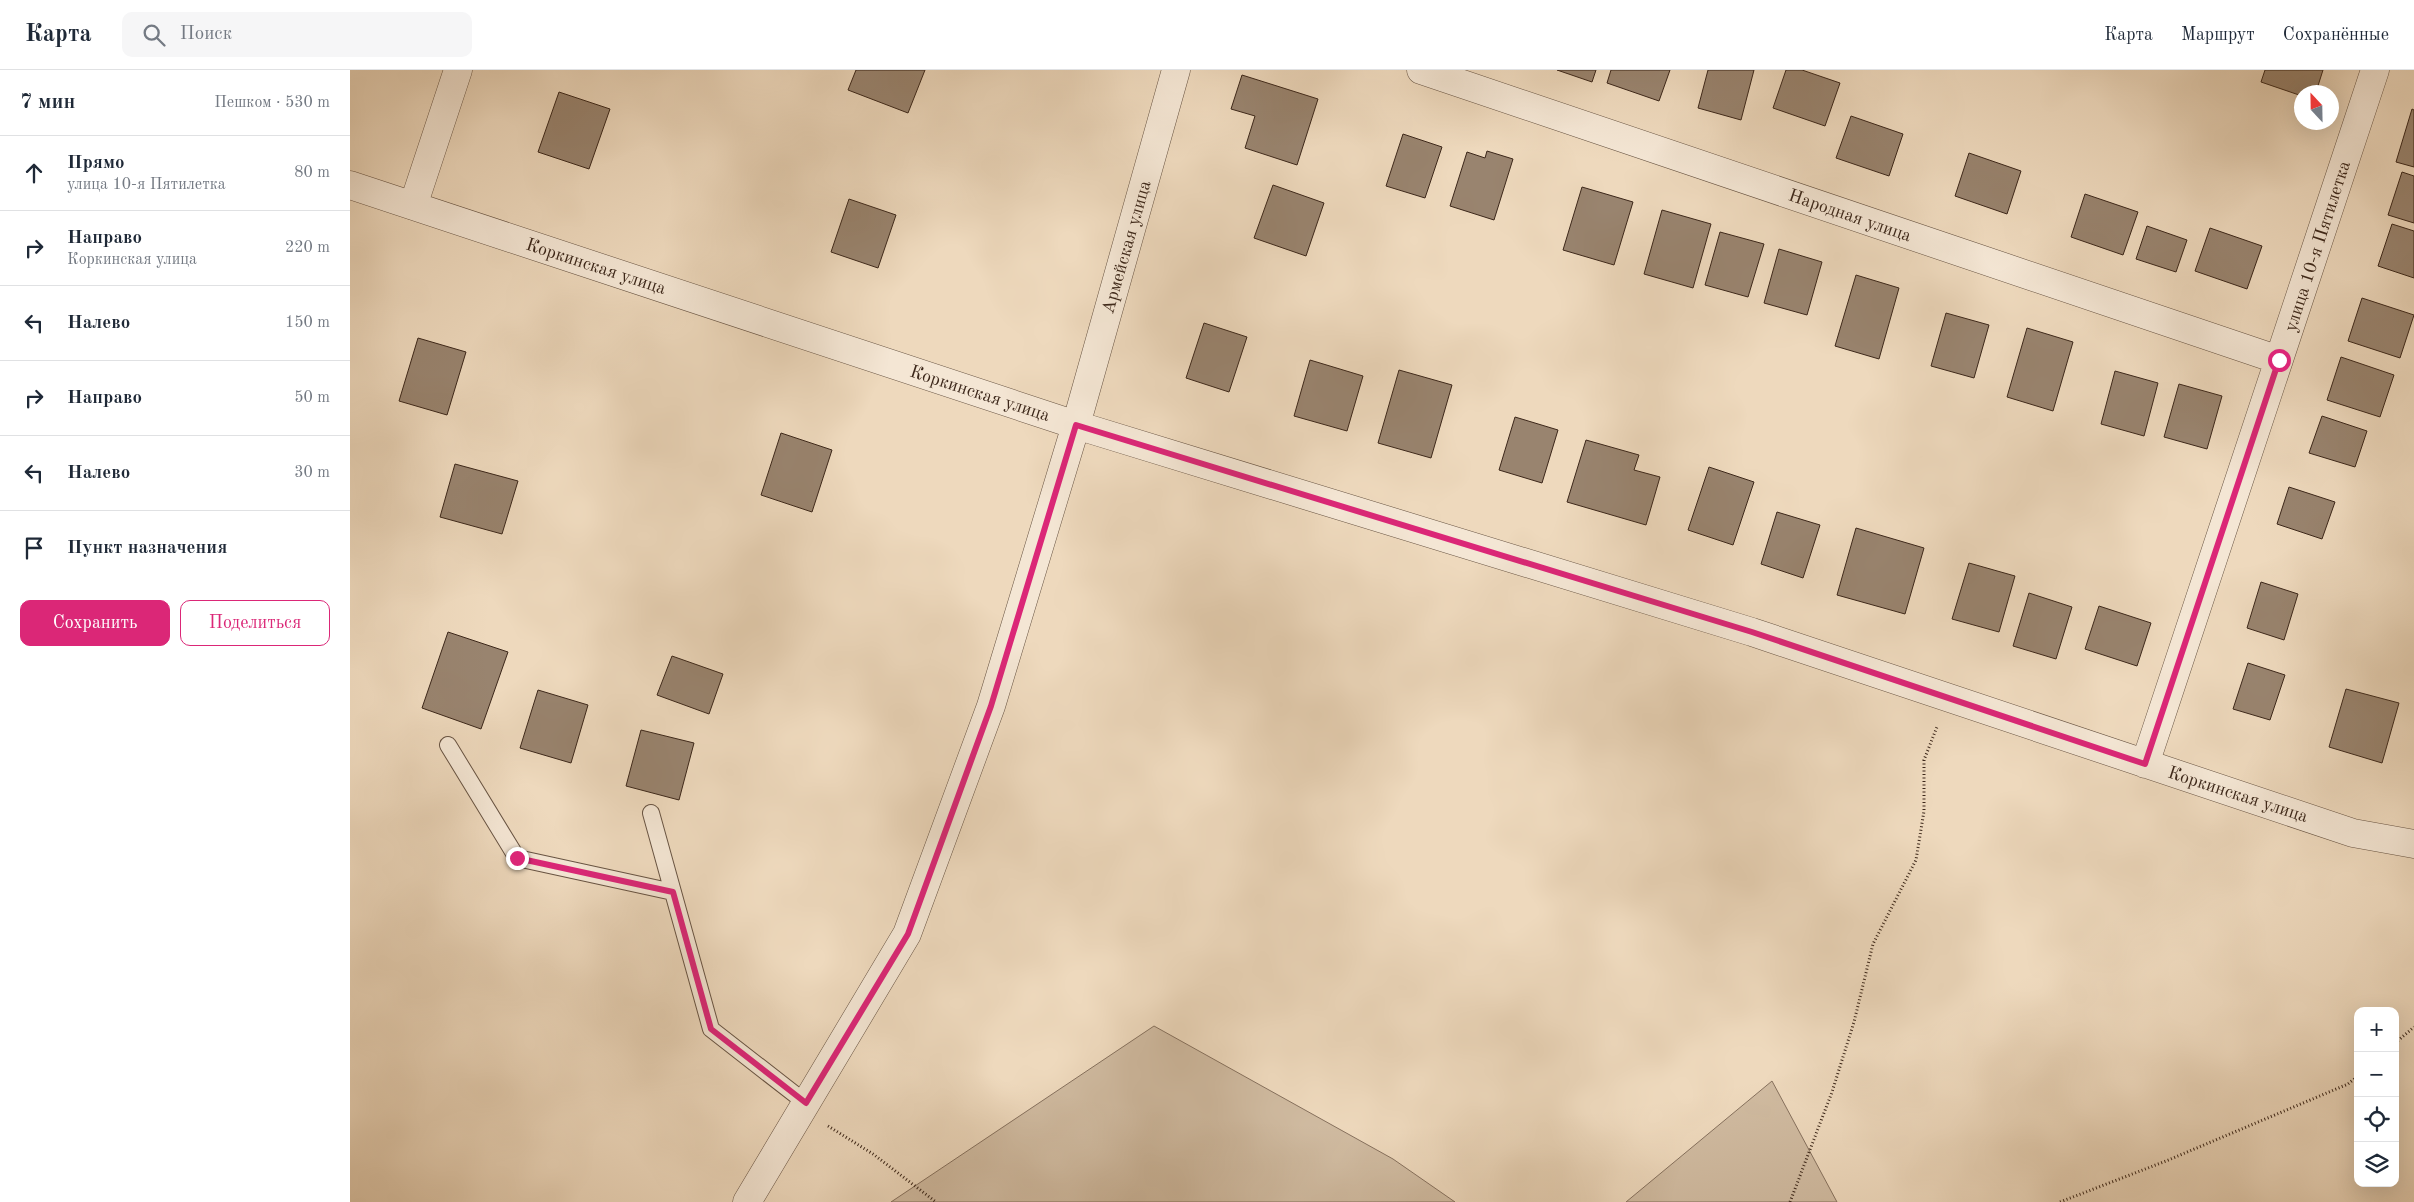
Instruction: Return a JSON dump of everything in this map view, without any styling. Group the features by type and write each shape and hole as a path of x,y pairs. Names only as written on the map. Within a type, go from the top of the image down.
{"street":[{"path":"413,206 458,70"},
{"name":"Армейская улица","path":"747,1202 908,934 991,706 1076,425 1176,70"},
{"name":"Народная улица","path":"1421,70 2279,360"},
{"name":"улица 10-я Пятилетка","path":"2145,764 2375,70"},
{"name":"Коркинская улица","path":"350,185 1076,425 1752,632 2353,833 2414,844"}],"lane":[{"path":"448,746 517,858 673,892"},
{"path":"651,813 711,1029 804,1106"}],"path":[{"path":"1790,1202 1832,1092 1854,1022 1873,944 1916,860 1924,812 1924,760 1949,698"},
{"path":"2399,1040 2414,1027"},
{"path":"2060,1202 2166,1162 2348,1084 2354,1079"},
{"path":"804,1106 936,1202"}],"shaded area":[{"path":"1154,1026 1393,1159 1455,1202 891,1202"},
{"path":"1772,1081 1837,1202 1626,1202"}],"building":[{"path":"856,70 925,70 908,113 848,90"},
{"path":"1557,70 1596,70 1592,82"},
{"path":"1611,70 1670,70 1659,101 1607,83"},
{"path":"1708,70 1754,70 1741,120 1698,108"},
{"path":"1786,70 1802,70 1840,83 1825,126 1773,108"},
{"path":"2265,70 2323,70 2318,85 2294,85 2294,93 2261,82"},
{"path":"1242,75 1318,99 1297,165 1245,148 1255,116 1231,109"},
{"path":"559,92 610,109 589,169 538,152"},
{"path":"2412,109 2414,110 2414,167 2396,162"},
{"path":"1851,116 1903,134 1889,176 1836,158"},
{"path":"1403,134 1442,147 1425,198 1386,186"},
{"path":"1487,151 1513,159 1494,220 1450,206 1467,152 1485,158"},
{"path":"1969,153 2021,171 2007,214 1955,196"},
{"path":"2402,172 2414,176 2414,223 2388,215"},
{"path":"1273,185 1324,203 1306,256 1254,238"},
{"path":"1582,187 1633,202 1614,265 1563,250"},
{"path":"2085,194 2138,212 2123,255 2071,237"},
{"path":"849,199 896,215 878,268 831,252"},
{"path":"1662,210 1711,224 1693,288 1644,274"},
{"path":"2392,224 2414,231 2414,278 2378,266"},
{"path":"2147,226 2187,240 2176,272 2136,259"},
{"path":"2210,228 2262,246 2247,289 2195,271"},
{"path":"1720,232 1764,244 1748,297 1705,285"},
{"path":"1779,249 1822,262 1807,315 1764,303"},
{"path":"1856,275 1899,288 1879,359 1835,346"},
{"path":"2362,298 2414,315 2400,358 2348,341"},
{"path":"1946,313 1989,325 1974,378 1931,366"},
{"path":"1204,323 1247,337 1229,392 1186,378"},
{"path":"2027,328 2073,342 2053,411 2007,397"},
{"path":"418,338 466,352 447,415 399,401"},
{"path":"2341,357 2394,375 2380,417 2327,400"},
{"path":"1310,360 1363,376 1347,431 1294,416"},
{"path":"1399,370 1452,385 1431,458 1378,443"},
{"path":"2115,371 2158,383 2144,436 2101,424"},
{"path":"2179,384 2222,396 2207,449 2164,437"},
{"path":"2322,416 2367,431 2355,467 2309,453"},
{"path":"1515,417 1558,430 1542,483 1499,470"},
{"path":"781,433 832,450 812,512 761,495"},
{"path":"1586,440 1639,455 1634,470 1660,477 1646,525 1567,502"},
{"path":"455,464 518,481 502,534 440,517"},
{"path":"1709,467 1754,482 1733,545 1688,530"},
{"path":"2289,487 2335,502 2322,539 2277,524"},
{"path":"1777,512 1820,525 1803,578 1761,564"},
{"path":"1856,528 1924,548 1905,614 1837,595"},
{"path":"1969,563 2015,576 1999,632 1952,619"},
{"path":"2261,582 2298,594 2284,640 2247,628"},
{"path":"2029,593 2072,607 2056,659 2013,646"},
{"path":"2099,606 2151,623 2137,666 2085,649"},
{"path":"448,632 508,652 481,729 422,708"},
{"path":"672,656 723,674 709,714 657,695"},
{"path":"2248,663 2285,675 2270,720 2233,709"},
{"path":"2346,689 2399,703 2382,763 2329,747"},
{"path":"538,690 588,705 571,763 520,748"},
{"path":"641,730 694,743 679,800 626,786"}],"route":[{"path":"517,858 673,892 711,1029 806,1103 908,934 991,706 1076,425 1752,632 2145,764 2279,360"}]}
